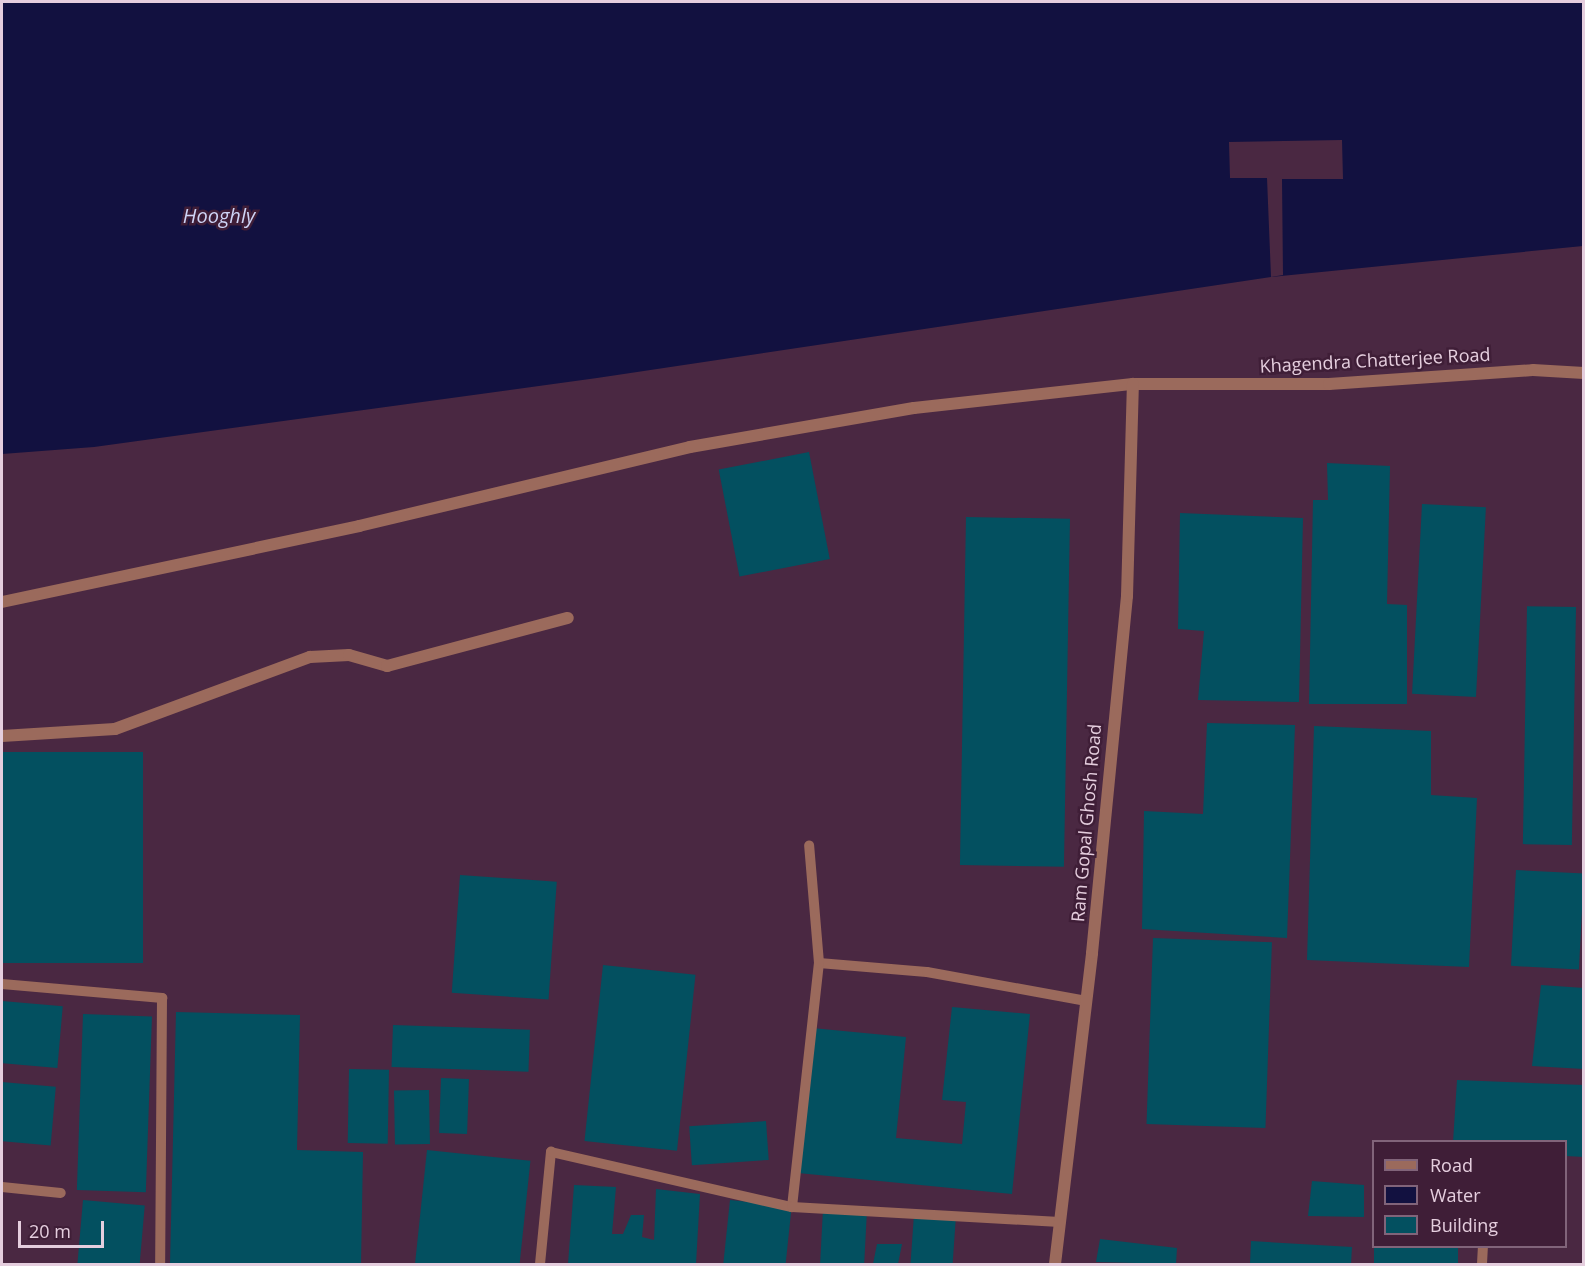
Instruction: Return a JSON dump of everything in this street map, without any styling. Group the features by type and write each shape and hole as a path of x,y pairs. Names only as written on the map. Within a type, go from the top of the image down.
{"street":[{"name":"Khagendra Chatterjee Road","path":"2,602 358,526 690,447 914,408 1133,384 1329,384 1533,370 1584,373"},
{"name":"Ram Gopal Ghosh Road","path":"1055,1264 1086,1001 1126,596 1133,384"},
{"path":"2,736 115,729 310,657 349,655 387,666 568,618"}],"lane":[{"path":"792,1207 819,963 809,845"},
{"path":"819,963 927,972 1086,1001"},
{"path":"2,984 162,998 160,1264"},
{"path":"540,1264 550,1152 792,1207 1060,1222"},
{"path":"2,1187 61,1193"},
{"path":"1482,1264 1483,1248"}],"water":[{"name":"Hooghly","path":"2,2 1583,2 1583,246 1271,277 597,378 94,447 2,454"}],"pier":[{"path":"1342,140 1343,179 1282,179 1283,275 1271,277 1267,178 1230,178 1229,142"}],"building":[{"path":"809,452 830,559 739,577 719,470"},
{"path":"1327,463 1390,466 1387,604 1407,605 1407,704 1309,704 1313,500 1328,500"},
{"path":"1422,504 1486,507 1476,697 1412,694"},
{"path":"1180,513 1303,518 1299,702 1198,700 1204,631 1178,629"},
{"path":"966,517 1070,519 1064,867 960,865"},
{"path":"1527,606 1576,607 1572,845 1523,844"},
{"path":"1207,723 1295,725 1287,938 1142,929 1144,811 1203,814"},
{"path":"1314,726 1431,731 1431,795 1477,798 1469,967 1307,960"},
{"path":"2,752 143,752 143,963 2,963"},
{"path":"1516,870 1584,874 1579,969 1511,966"},
{"path":"460,875 557,882 549,999 452,993"},
{"path":"1153,938 1272,942 1265,1128 1147,1124"},
{"path":"603,965 695,975 677,1151 584,1141"},
{"path":"1541,985 1584,988 1584,1069 1532,1066"},
{"path":"2,1001 63,1006 57,1068 2,1063"},
{"path":"952,1007 1030,1014 1012,1194 798,1173 812,1028 906,1037 896,1138 962,1144 966,1102 942,1100"},
{"path":"176,1012 300,1015 297,1150 363,1152 361,1264 170,1264"},
{"path":"83,1014 152,1016 146,1192 77,1190"},
{"path":"393,1025 530,1030 528,1072 392,1067"},
{"path":"349,1069 389,1070 388,1144 348,1143"},
{"path":"441,1078 469,1079 467,1134 439,1133"},
{"path":"1457,1080 1584,1085 1584,1157 1567,1156 1567,1140 1453,1140"},
{"path":"2,1082 56,1087 51,1145 2,1141"},
{"path":"429,1090 430,1144 395,1145 394,1091"},
{"path":"766,1121 769,1160 692,1165 689,1126"},
{"path":"427,1150 530,1161 520,1264 415,1264"},
{"path":"1312,1181 1364,1185 1364,1217 1308,1216"},
{"path":"574,1185 616,1187 612,1234 623,1234 631,1215 644,1215 642,1237 654,1240 656,1189 700,1194 696,1264 568,1264"},
{"path":"83,1200 145,1205 140,1264 77,1264"},
{"path":"730,1200 792,1206 786,1264 723,1264"},
{"path":"823,1209 867,1211 864,1264 820,1264"},
{"path":"914,1214 956,1217 953,1264 911,1264"},
{"path":"1100,1239 1177,1248 1176,1264 1096,1262"},
{"path":"1251,1241 1352,1247 1351,1264 1250,1264"},
{"path":"877,1244 902,1244 898,1264 873,1264"},
{"path":"1374,1248 1458,1248 1458,1264 1374,1264"}]}
